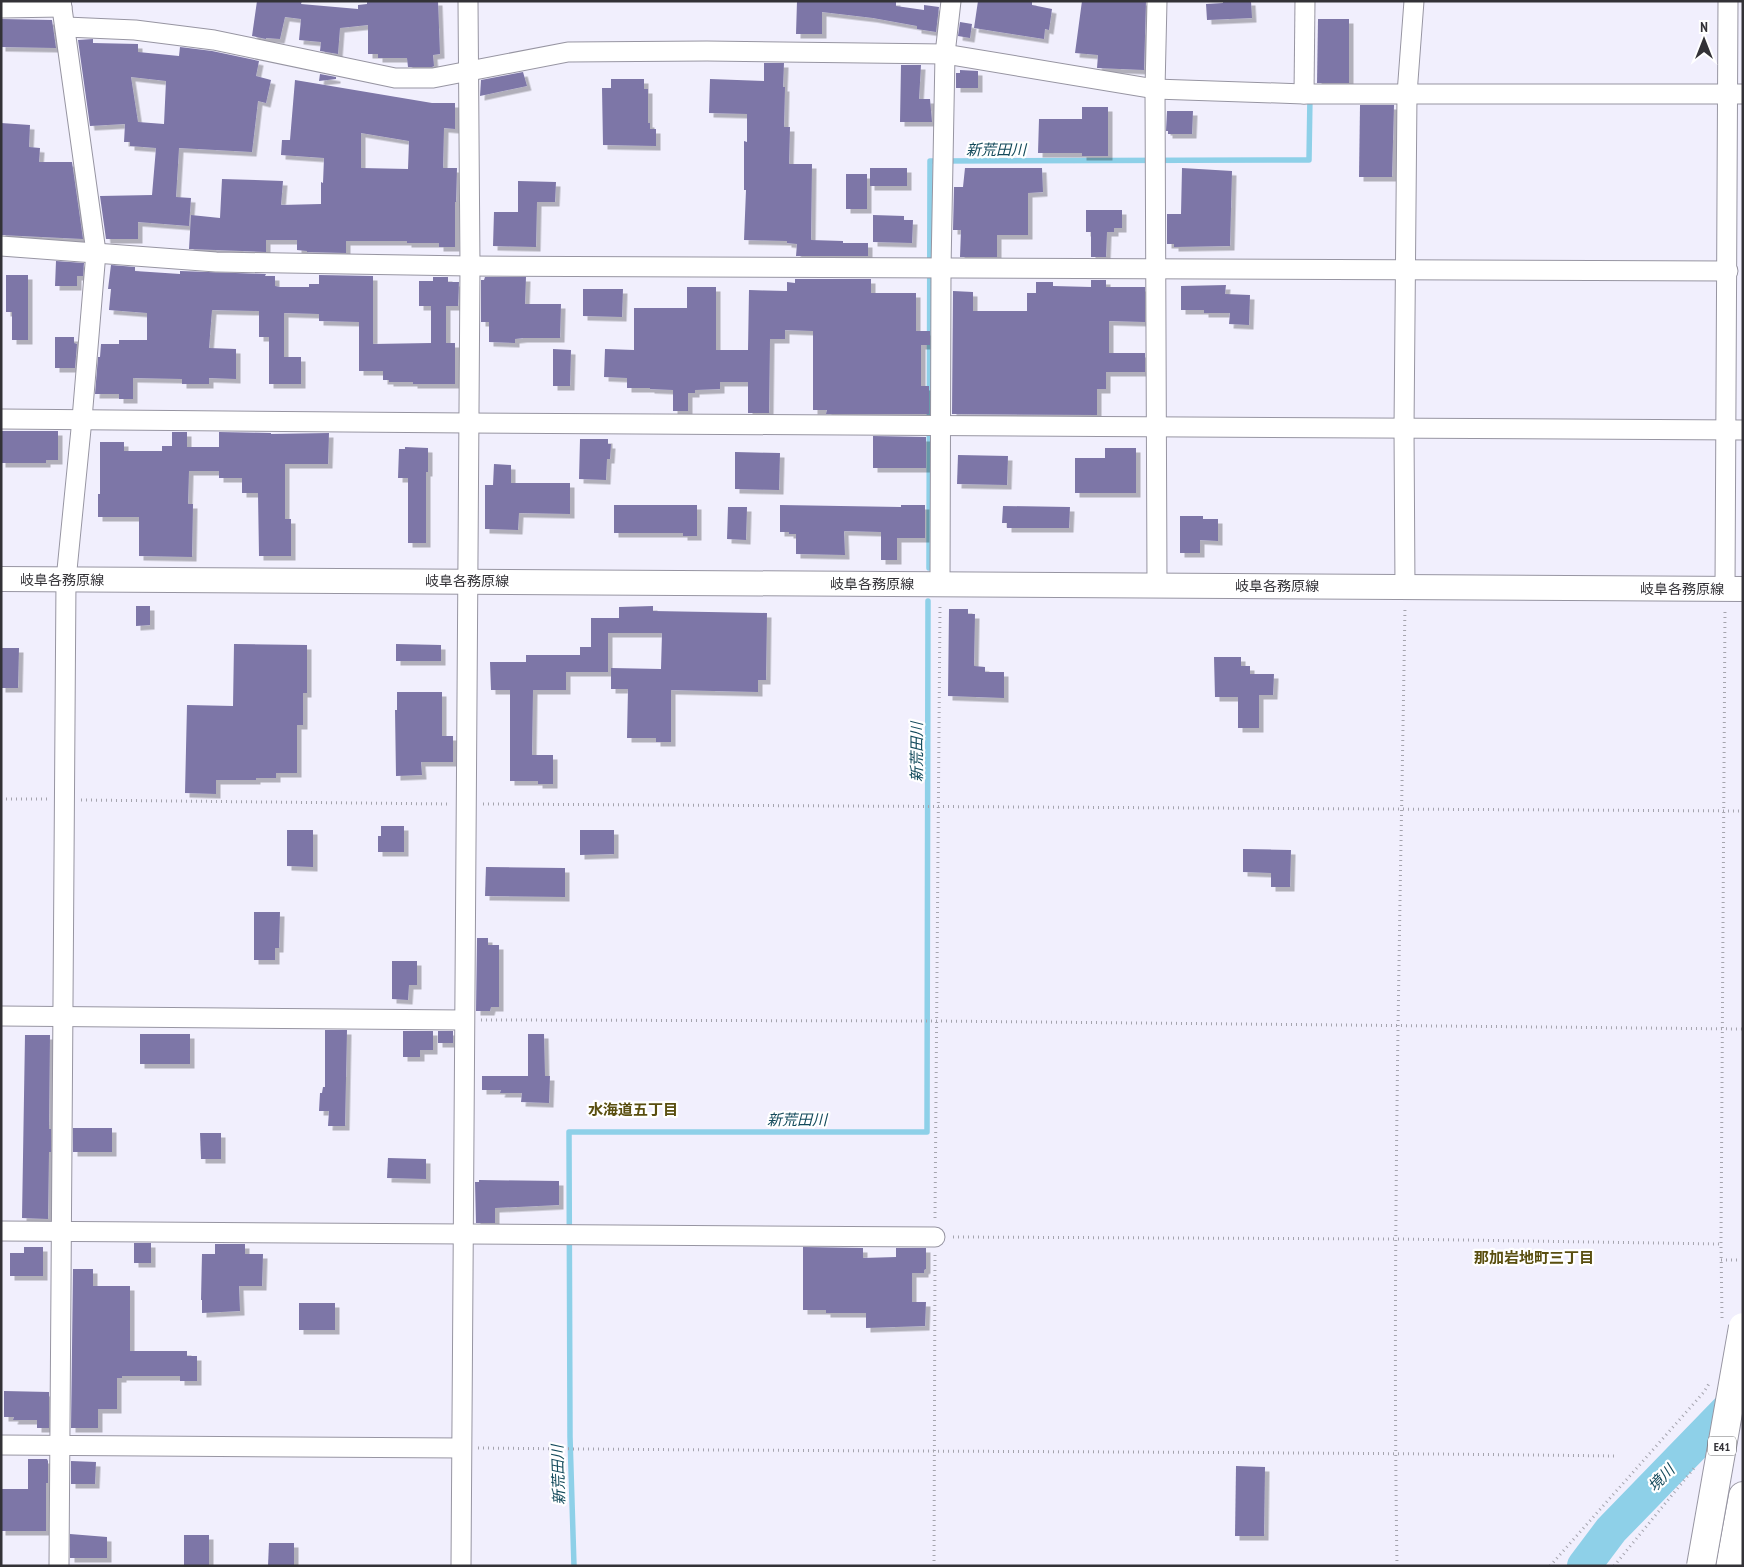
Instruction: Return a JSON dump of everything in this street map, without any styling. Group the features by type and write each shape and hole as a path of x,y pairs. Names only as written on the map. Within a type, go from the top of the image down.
{"highway":[{"name":"E41","path":"1701,1566 1732,1326"},
{"path":"1730,1566 1743,1496"}],"main road":[{"name":"岐阜各務原線","path":"1,579 1734,589"}],"street":[{"path":"461,1566 463,1020 470,266 468,1"},
{"path":"940,584 940,269 945,54 951,1"},
{"path":"1157,1 1155,89 1157,585"},
{"path":"1305,1 1311,94"},
{"path":"1405,587 1404,270 1407,94 1414,1"},
{"path":"1728,1 1735,94 1728,271 1735,430 1734,589"},
{"path":"1,8 62,4 96,252 66,580 59,1566"},
{"path":"66,27 135,30 214,40 395,78 433,78 568,52 707,51 945,54 1155,89 1311,94 1735,94"},
{"path":"1,246 216,262 470,266 1728,271"},
{"path":"1,419 468,424 1735,430"},
{"path":"1,1016 463,1020"},
{"path":"1,1231 935,1237"},
{"path":"1,1445 461,1448"}],"path":[{"path":"936,1021 940,584"},
{"path":"1396,1566 1395,1453 1405,587"},
{"path":"1732,1326 1721,1260 1721,1244 1724,811 1734,589"},
{"path":"915,806 1743,812"},
{"path":"463,1020 936,1021 1743,1029"},
{"path":"935,1237 1397,1239 1721,1244"},
{"path":"1721,1260 1738,1260"},
{"path":"1550,1566 1704,1392 1713,1377"},
{"path":"461,1448 1615,1456"},
{"path":"933,1452 934,1566"},
{"path":"1614,1566 1699,1462"}],"building":[{"path":"257,1 302,1 301,4 358,9 358,5 367,4 367,1 438,1 440,54 433,55 434,66 432,67 408,67 407,58 378,58 378,54 368,54 368,25 340,28 338,54 320,51 321,42 299,40 301,19 285,17 280,39 252,36"},
{"path":"797,1 896,1 896,6 924,10 924,5 939,7 936,32 917,29 917,26 873,18 822,12 822,34 796,34"},
{"path":"978,1 1032,1 1032,5 1052,9 1049,30 1045,29 1044,39 974,28"},
{"path":"1082,1 1146,1 1144,70 1097,68 1098,55 1075,53"},
{"path":"1223,1 1251,1 1252,18 1207,20 1206,4 1223,3"},
{"path":"1,19 52,20 56,48 1,47"},
{"path":"1318,19 1349,19 1349,83 1317,83"},
{"path":"960,22 972,24 970,38 958,36"},
{"path":"93,39 93,43 138,44 138,52 179,56 180,47 212,51 259,61 256,76 271,80 266,103 258,101 252,152 179,148 176,197 191,198 189,226 138,222 138,239 106,239 100,196 152,195 156,148 130,146 130,142 124,142 125,124 90,126 78,40","holes":["131,77 166,81 164,124 138,122"]},
{"path":"764,63 784,63 784,127 790,127 789,164 812,164 811,240 868,243 868,256 796,256 797,244 787,243 787,241 744,240 746,190 744,190 744,141 747,142 747,114 709,113 710,79 764,81"},
{"path":"901,65 921,65 919,99 930,99 932,122 900,122"},
{"path":"960,70 978,71 978,88 956,88 956,73 960,73"},
{"path":"523,72 527,86 480,96 481,80"},
{"path":"320,74 336,77 336,79 319,81"},
{"path":"611,79 644,79 644,89 648,89 648,123 650,123 650,129 656,129 656,146 603,145 602,88 611,88"},
{"path":"295,80 432,103 455,103 455,129 444,128 443,168 457,168 455,247 439,247 439,243 407,243 407,241 346,241 346,253 307,252 297,250 297,240 266,240 266,252 189,249 191,215 220,218 222,179 283,181 281,205 321,204 324,158 281,155 282,140 290,140","holes":["361,133 409,141 408,169 361,168"]},
{"path":"1360,105 1394,105 1392,177 1359,177"},
{"path":"1082,107 1108,107 1108,156 1082,156 1082,153 1038,153 1039,119 1082,119"},
{"path":"1167,111 1193,111 1192,134 1168,134 1168,131 1166,131"},
{"path":"1,123 30,125 29,147 40,148 39,162 72,162 83,239 1,235"},
{"path":"870,168 907,168 907,186 870,186"},
{"path":"965,168 1042,168 1043,192 1028,193 1028,235 997,235 997,257 960,257 961,230 953,230 954,187 963,187"},
{"path":"1182,168 1232,171 1230,246 1174,247 1174,244 1167,244 1167,214 1181,214"},
{"path":"846,174 867,174 867,209 846,209"},
{"path":"518,181 556,182 555,202 537,202 536,247 493,246 494,212 518,212"},
{"path":"1086,210 1122,210 1122,228 1114,228 1114,232 1107,232 1106,257 1091,257 1091,232 1086,232"},
{"path":"873,215 904,216 904,220 913,220 912,243 873,242"},
{"path":"56,261 84,263 83,276 77,276 77,286 55,286"},
{"path":"111,265 135,267 135,271 180,274 180,271 266,274 265,276 275,276 275,286 280,287 309,287 309,284 319,284 319,275 373,276 373,344 431,343 431,306 419,306 419,281 433,281 433,277 448,277 448,282 459,282 458,306 446,306 446,343 455,343 455,384 389,382 389,380 383,380 383,371 359,371 359,322 319,321 319,314 284,313 284,357 301,357 301,384 269,384 269,337 259,337 259,311 212,310 209,348 236,349 236,379 209,378 209,384 182,384 182,379 133,378 133,399 119,399 119,394 95,394 101,344 119,344 119,340 147,340 147,313 109,310 111,289 108,289"},
{"path":"6,275 28,275 28,340 12,340 12,312 6,312"},
{"path":"485,277 526,277 525,304 561,304 560,338 523,338 515,339 515,343 489,342 489,322 481,322 481,280 484,280"},
{"path":"795,279 871,279 871,293 916,293 916,331 930,331 930,345 921,345 921,386 929,386 929,414 826,414 827,410 813,410 813,331 785,330 785,339 770,339 769,413 748,413 748,382 720,382 720,389 695,390 695,393 688,393 688,411 673,411 673,390 627,388 627,378 604,377 605,349 634,350 634,308 687,308 687,287 716,287 716,350 748,350 749,290 787,291 787,282 795,283"},
{"path":"1091,280 1106,280 1106,287 1145,287 1145,322 1109,321 1109,353 1145,353 1145,372 1106,372 1106,389 1097,389 1097,415 952,414 953,291 973,292 973,311 1027,311 1027,293 1036,293 1036,282 1053,282 1053,286 1091,287"},
{"path":"1226,285 1225,294 1250,295 1249,325 1229,324 1230,313 1204,313 1204,310 1181,310 1181,286"},
{"path":"583,289 623,289 622,317 583,316"},
{"path":"55,337 74,337 74,343 77,344 75,368 55,368"},
{"path":"553,349 571,350 570,386 553,386"},
{"path":"1,431 58,431 58,460 46,460 46,463 1,463"},
{"path":"172,432 187,432 187,447 219,447 219,432 271,434 329,433 328,464 285,464 285,519 291,519 291,556 259,556 258,493 242,493 242,478 219,478 219,471 189,471 188,504 193,504 192,557 139,556 139,517 98,517 100,442 124,442 124,451 162,451 162,446 172,446"},
{"path":"873,436 926,437 926,468 873,468"},
{"path":"580,439 608,439 608,444 611,444 610,459 607,459 606,480 579,479"},
{"path":"405,447 428,448 426,543 408,543 408,478 398,478 399,449 405,449"},
{"path":"1105,448 1136,448 1136,493 1075,493 1075,458 1105,458"},
{"path":"735,452 780,453 779,490 735,489"},
{"path":"958,455 1008,456 1007,485 957,484"},
{"path":"494,464 511,465 511,483 570,483 570,514 519,513 518,530 485,529 485,485 493,485"},
{"path":"614,505 697,505 697,536 683,536 683,533 614,533"},
{"path":"780,505 901,507 901,505 925,505 925,538 897,538 897,560 881,560 881,532 844,531 845,555 796,554 796,534 780,532"},
{"path":"1003,506 1070,507 1069,528 1007,528 1007,523 1002,523"},
{"path":"728,507 747,507 746,540 727,539"},
{"path":"1180,516 1203,516 1203,519 1218,519 1218,541 1200,540 1200,553 1180,553"},
{"path":"136,606 150,606 150,625 136,626"},
{"path":"653,606 653,611 767,613 766,680 758,680 758,692 671,690 671,742 656,742 656,738 627,738 628,689 611,689 611,668 661,669 662,633 608,633 608,672 566,672 566,690 533,690 532,755 553,755 553,784 538,784 538,781 510,781 510,690 491,690 490,662 526,662 526,655 580,655 580,647 591,647 591,618 619,618 619,607"},
{"path":"949,609 968,609 968,614 975,614 974,666 985,667 985,672 1004,672 1004,698 948,696"},
{"path":"234,644 307,645 307,693 303,693 303,725 297,725 297,773 276,773 276,778 256,778 256,780 216,780 216,794 185,793 187,705 233,706"},
{"path":"396,644 441,645 441,661 396,661"},
{"path":"1,648 19,648 18,688 1,688"},
{"path":"1214,657 1241,657 1241,666 1250,666 1250,674 1274,674 1273,695 1259,695 1259,728 1238,728 1238,697 1215,697"},
{"path":"397,692 442,692 442,736 453,736 453,762 421,762 422,775 396,776 395,710 397,710"},
{"path":"381,826 404,826 404,852 378,852 378,836 381,836"},
{"path":"287,830 313,830 313,867 287,866"},
{"path":"580,830 614,830 614,854 580,855"},
{"path":"1243,849 1291,850 1290,887 1271,887 1271,873 1243,872"},
{"path":"486,867 565,868 565,897 485,896"},
{"path":"254,912 280,912 279,948 275,948 275,960 254,960"},
{"path":"477,938 488,938 488,945 499,945 499,1007 491,1007 490,1011 476,1011"},
{"path":"392,961 417,961 417,985 409,985 408,1000 392,999"},
{"path":"325,1030 347,1030 345,1126 328,1126 329,1111 319,1111 320,1093 322,1093 323,1087 325,1087"},
{"path":"403,1031 433,1031 433,1050 420,1050 420,1057 403,1057"},
{"path":"438,1031 453,1031 453,1043 438,1043"},
{"path":"140,1034 190,1034 190,1064 140,1064"},
{"path":"528,1034 544,1034 545,1076 550,1076 549,1103 521,1102 522,1093 500,1093 501,1090 482,1090 482,1076 528,1076"},
{"path":"25,1035 50,1035 49,1129 51,1129 51,1152 49,1152 48,1219 22,1218"},
{"path":"73,1128 112,1128 112,1152 73,1152"},
{"path":"200,1133 221,1133 221,1159 201,1159"},
{"path":"388,1158 426,1159 426,1179 387,1178"},
{"path":"479,1180 559,1181 559,1205 495,1208 495,1223 476,1223 475,1182 479,1182"},
{"path":"134,1243 151,1243 151,1263 134,1263"},
{"path":"215,1244 245,1244 245,1254 263,1254 262,1286 239,1286 240,1311 202,1313 202,1254 215,1254"},
{"path":"24,1247 43,1247 43,1276 10,1276 10,1253 24,1253"},
{"path":"803,1247 863,1248 863,1258 896,1257 896,1248 926,1248 926,1269 924,1273 912,1273 912,1302 926,1302 925,1326 866,1328 866,1313 826,1313 826,1310 803,1310"},
{"path":"73,1269 93,1269 93,1286 130,1286 130,1351 187,1351 187,1356 197,1356 197,1381 180,1381 180,1376 122,1376 122,1378 117,1378 117,1409 98,1409 98,1428 71,1428"},
{"path":"299,1303 335,1303 335,1330 299,1330"},
{"path":"4,1391 49,1392 49,1428 37,1428 37,1420 13,1420 14,1417 4,1417"},
{"path":"28,1459 47,1459 48,1461 46,1531 1,1531 1,1489 28,1489"},
{"path":"71,1461 96,1462 95,1484 71,1484"},
{"path":"1236,1466 1265,1467 1264,1536 1235,1536"},
{"path":"70,1534 107,1537 107,1558 70,1558"},
{"path":"184,1535 209,1535 209,1566 184,1566"},
{"path":"269,1543 294,1543 294,1566 268,1566"}],"waterway":[{"name":"新荒田川","path":"929,568 930,161 1309,160 1310,96"},
{"name":"新荒田川","path":"574,1566 570,1437 569,1132 927,1132 928,601"},
{"name":"境川","path":"1584,1566 1611,1530 1743,1394"}],"district":[{"name":"水海道五丁目","path":"633,1109"},
{"name":"那加岩地町三丁目","path":"1534,1257"}]}
